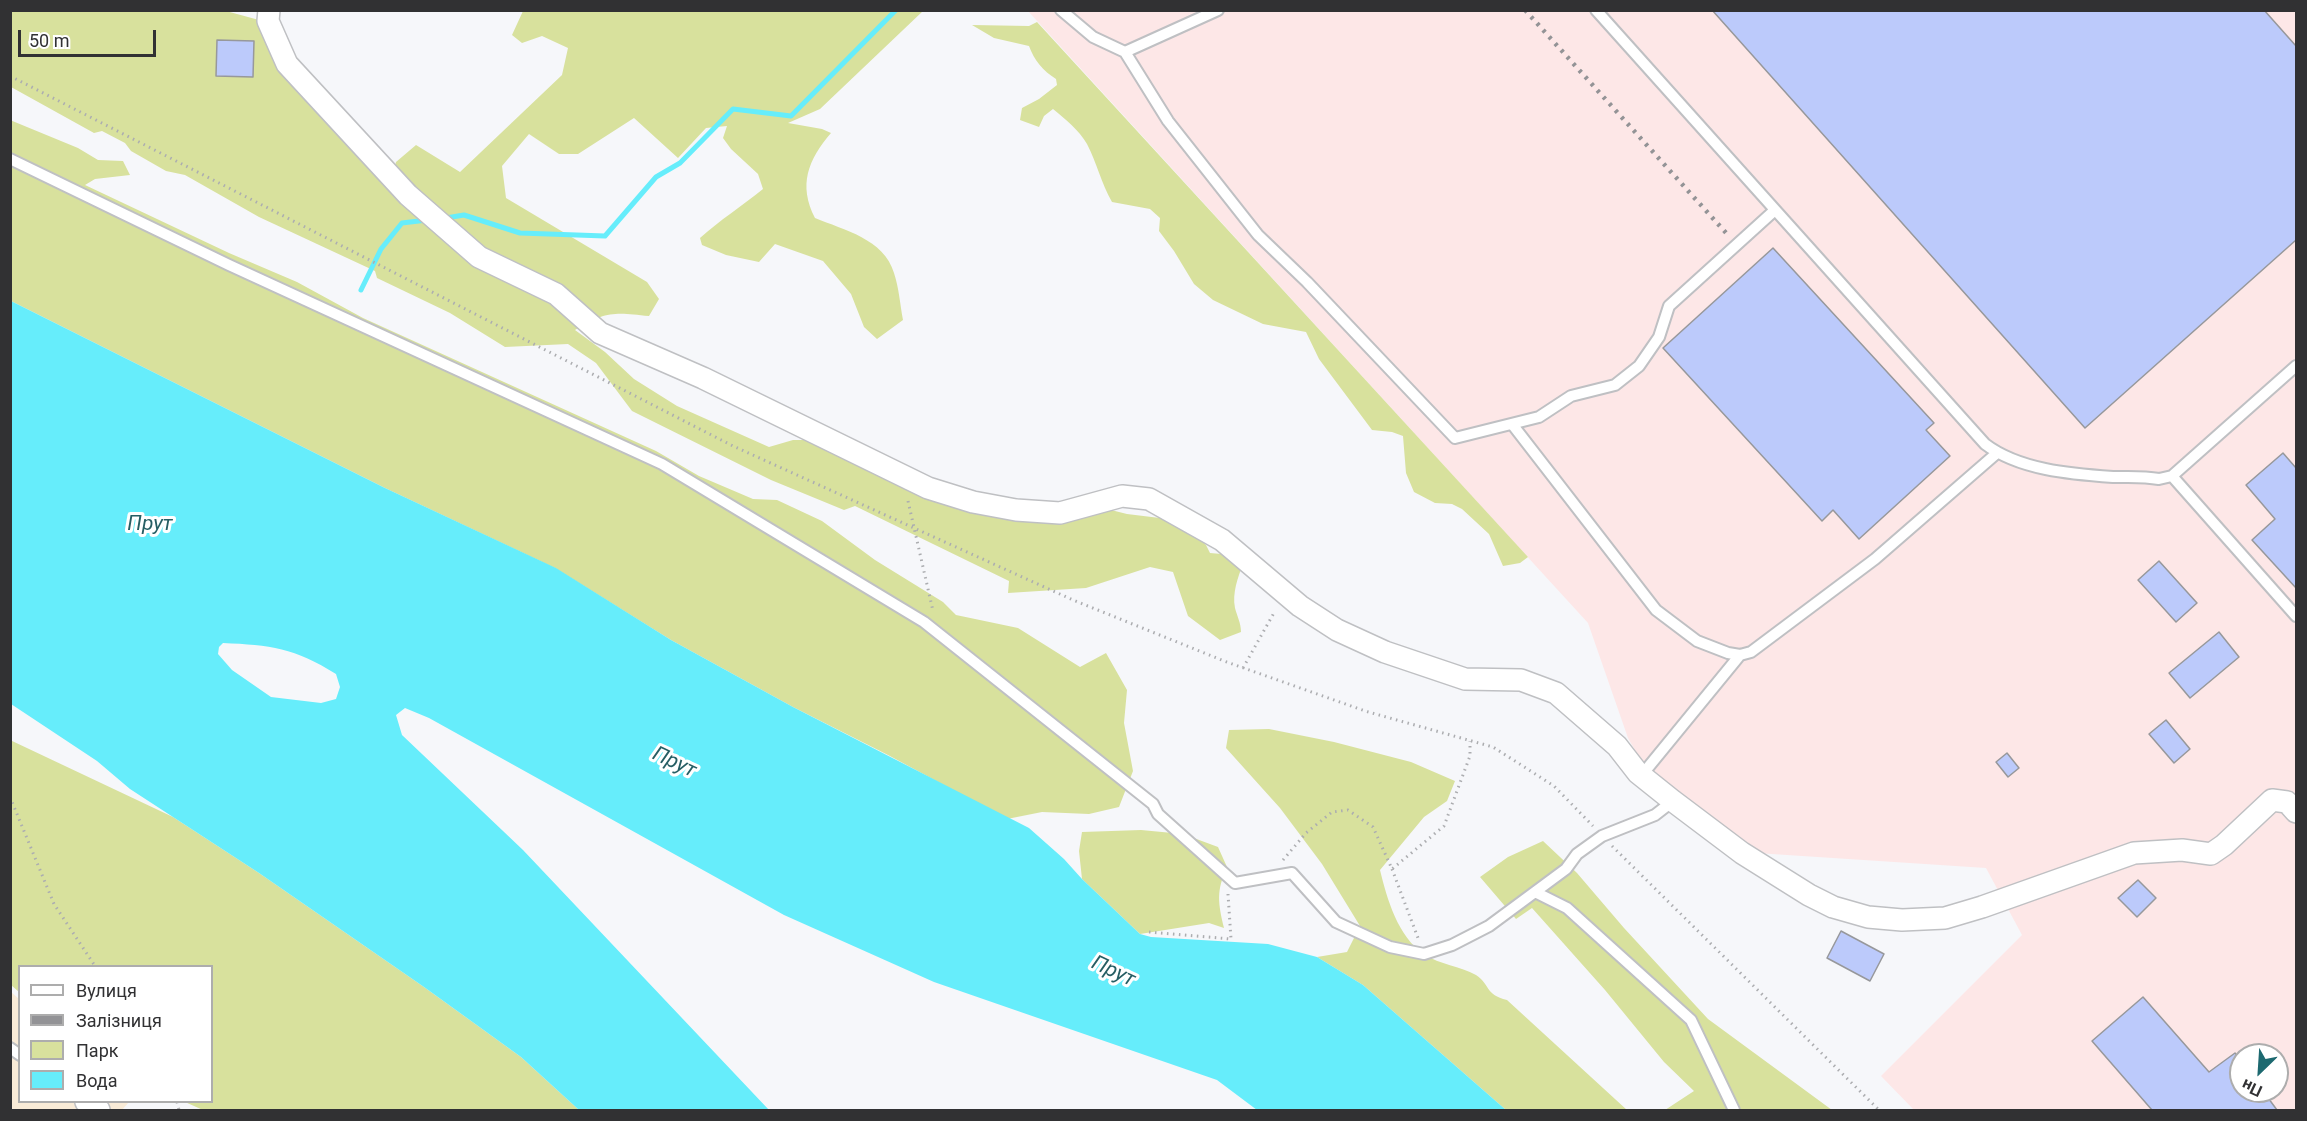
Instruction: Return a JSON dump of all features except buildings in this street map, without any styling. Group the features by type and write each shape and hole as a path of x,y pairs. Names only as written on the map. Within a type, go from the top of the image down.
{"street":[{"path":"268,10 268,21 287,64 408,195 479,257 556,294 600,333 703,378 928,488 973,502 1016,510 1060,513 1122,496 1149,499 1222,540 1285,594 1336,630 1385,652 1465,679 1521,680 1556,693 1617,746 1641,776 1673,801 1742,853 1809,895 1833,906 1868,917 1902,920 1945,918 1982,908 2134,853 2182,850 2211,854 2224,845 2272,800 2287,802 2296,812"}],"lane":[{"path":"1061,10 1093,37 1125,52 1168,121 1258,235 1455,438 1539,417 1571,396 1616,385 1638,366 1659,337 1669,306 1774,210"},
{"path":"1125,52 1218,10"},
{"path":"1596,10 1985,444 1997,453 2040,467 2067,472 2159,478 2172,476 2296,366"},
{"path":"10,159 230,265 662,464 924,622 1153,804 1158,814 1235,883 1292,873 1336,922 1390,947 1424,954 1452,945 1489,926 1566,869 1577,854 1602,836 1655,815 1673,801"},
{"path":"1512,424 1656,610 1698,641 1728,653 1740,655 1751,652 1875,559 1997,453"},
{"path":"2172,476 2296,616"},
{"path":"1641,776 1740,655"},
{"path":"1535,892 1567,909 1691,1020 1734,1110"}],"path":[{"path":"10,76 734,446 1073,600 1243,668 1365,711 1493,747 1554,786 1879,1110"},
{"path":"903,476 938,634"},
{"path":"1243,668 1285,594"},
{"path":"1392,869 1444,826 1470,756 1470,741"},
{"path":"10,798 54,904 94,965"},
{"path":"1282,862 1306,833 1332,812 1348,810 1373,827 1392,869 1424,954"},
{"path":"1149,932 1206,935 1231,939 1227,895 1235,883"}],"shaded area":[{"path":"1028,11 2296,11 2296,1110 1914,1110 1881,1076 2022,935 1986,868 1741,852 1643,764 1628,738 1588,623"},
{"path":"10,991 18,998 18,1103 128,1103 122,1110 11,1110"}],"green space":[{"path":"11,11 226,11 259,20 390,183 396,162 416,145 460,172 562,75 568,48 542,36 522,43 512,35 523,11 923,11 820,109 788,123 822,129 831,133 816,153 808,173 807,195 815,218 862,237 882,252 894,273 903,320 877,339 864,327 851,294 823,261 775,244 759,262 726,255 702,245 700,238 763,189 758,174 731,149 723,138 727,126 706,128 678,158 634,118 578,154 559,154 529,134 502,166 506,198 647,282 659,299 649,316 611,314 594,319 575,330 605,352 634,379 677,406 769,447 793,440 816,440 927,494 1099,507 1127,514 1168,519 1199,538 1210,553 1233,555 1243,564 1234,597 1241,632 1220,640 1188,616 1173,572 1150,567 1086,588 1008,593 1009,581 855,506 844,510 771,480 632,411 596,363 568,344 505,347 450,313 377,278 375,271 259,217 185,175 166,171 131,151 125,143 102,131 94,133 11,87"},
{"path":"1037,22 1528,557 1520,563 1503,566 1489,534 1462,509 1452,504 1435,503 1414,492 1406,473 1403,436 1392,432 1372,430 1319,359 1306,332 1263,324 1213,300 1194,284 1159,231 1160,218 1150,209 1112,202 1084,139 1053,109 1044,116 1039,127 1020,120 1022,108 1039,99 1057,85 1056,79 1040,65 1029,46 994,38 972,25 1029,26"},
{"path":"10,120 78,148 98,160 123,161 130,175 95,179 85,185 229,253 297,282 363,318 656,451 699,476 753,499 777,500 822,521 875,560 943,602 956,615 1018,628 1080,667 1106,653 1127,690 1124,723 1133,771 1119,807 1089,814 1042,812 1007,819 671,640 555,568 385,488 11,301"},
{"path":"1269,729 1334,742 1411,762 1455,781 1447,801 1424,817 1380,870 1390,905 1400,928 1415,947 1424,954 1480,978 1491,992 1507,1000 1627,1110 1506,1110 1363,985 1317,957 1347,952 1360,926 1322,864 1280,808 1226,748 1229,730"},
{"path":"10,740 173,817 259,873 521,1057 579,1110 203,1110 187,1103 213,1103 213,965 18,965 18,991 11,985"},
{"path":"1141,830 1183,834 1218,847 1227,867 1219,897 1224,928 1209,923 1140,934 1082,879 1079,851 1082,832"},
{"path":"1543,841 1577,873 1708,1019 1832,1110 1665,1110 1694,1091 1664,1062 1605,990 1532,908 1516,919 1480,877 1508,857"}],"water":[{"name":"Прут","path":"11,301 385,488 556,568 671,640 793,707 1029,828 1140,934 1151,937 1268,944 1317,957 1363,985 1506,1110 1257,1110 1217,1080 934,982 784,915 429,718 405,708 396,715 402,735 523,850 769,1110 579,1110 521,1057 424,987 259,873 130,789 97,761 11,704","holes":["223,643 295,653 321,665 336,674 340,687 336,699 321,703 271,697 232,670 218,654 219,647"]}],"waterway":[{"path":"446,218 464,215 520,233 605,236 656,177 680,163 733,109 791,116 896,10"},
{"path":"361,290 381,249 402,223 427,220"}],"railway":[{"path":"1525,10 1727,234"}]}
